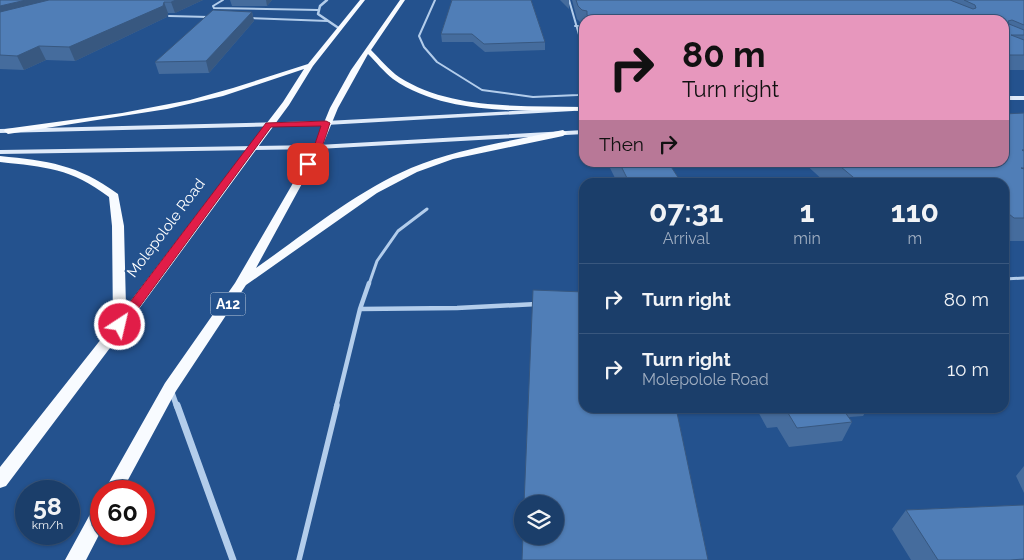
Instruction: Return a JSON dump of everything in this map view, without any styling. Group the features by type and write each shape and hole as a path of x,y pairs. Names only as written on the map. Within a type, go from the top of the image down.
{"main road":[{"name":"Molepolole Road","path":"0,480 120,325 269,124 310,65 363,0"},
{"name":"A12","path":"119,480 170,387 241,284 318,147 326,123 368,50 403,0"},
{"path":"368,50 395,77 416,89 451,100 480,105 579,109"},
{"path":"4,131 147,111 190,102 222,94 310,65"},
{"path":"1009,98 1024,98"},
{"path":"4,131 326,123 579,109"},
{"path":"0,152 318,147 579,132"},
{"path":"241,284 373,191 414,170 452,157 563,133"},
{"path":"0,159 41,164 77,172 114,196 118,226 120,325"},
{"path":"75,560 90,533"}],"street":[{"path":"327,0 318,10 318,14 340,29"},
{"path":"170,387 233,560"}],"lane":[{"path":"223,0 213,6 214,8 318,10"},
{"path":"435,0 419,36 424,47 437,62 482,90 533,97 579,94"},
{"path":"569,0 579,38"},
{"path":"169,16 209,17"},
{"path":"249,18 328,21"},
{"path":"299,560 360,309 377,261 398,231 427,209"},
{"path":"1009,279 1024,278"},
{"path":"360,309 457,308 545,304"}],"building":[{"path":"0,0 26,0 0,6"},
{"path":"49,0 176,0 164,2 163,6 69,47 39,46 17,56 0,55 0,12"},
{"path":"452,0 531,0 545,42 484,44 472,34 441,34"},
{"path":"576,0 950,0 973,9 976,8 975,5 964,0 1024,0 1024,25 1012,20 1009,21 1009,15 587,15 587,11 582,10"},
{"path":"213,10 252,12 206,61 155,62"},
{"path":"1009,24 1024,30 1024,35 1011,35 1024,40 1024,55 1009,55"},
{"path":"1024,113 1024,150 1022,150 1024,151 1024,168 1021,168 1024,169 1024,218 1014,218 1009,214 1009,178 854,178 841,167 1009,167 1009,114"},
{"path":"622,167 671,167 678,178 627,178"},
{"path":"533,290 579,292 579,413 677,413 708,560 522,560 523,545 564,545 564,495 524,495"},
{"path":"788,413 846,413 852,422 797,428"},
{"path":"1024,505 1024,559 1010,560 938,560 906,510"}],"route":[{"path":"120,325 160,268 269,124 326,123 318,147 308,164"}]}
